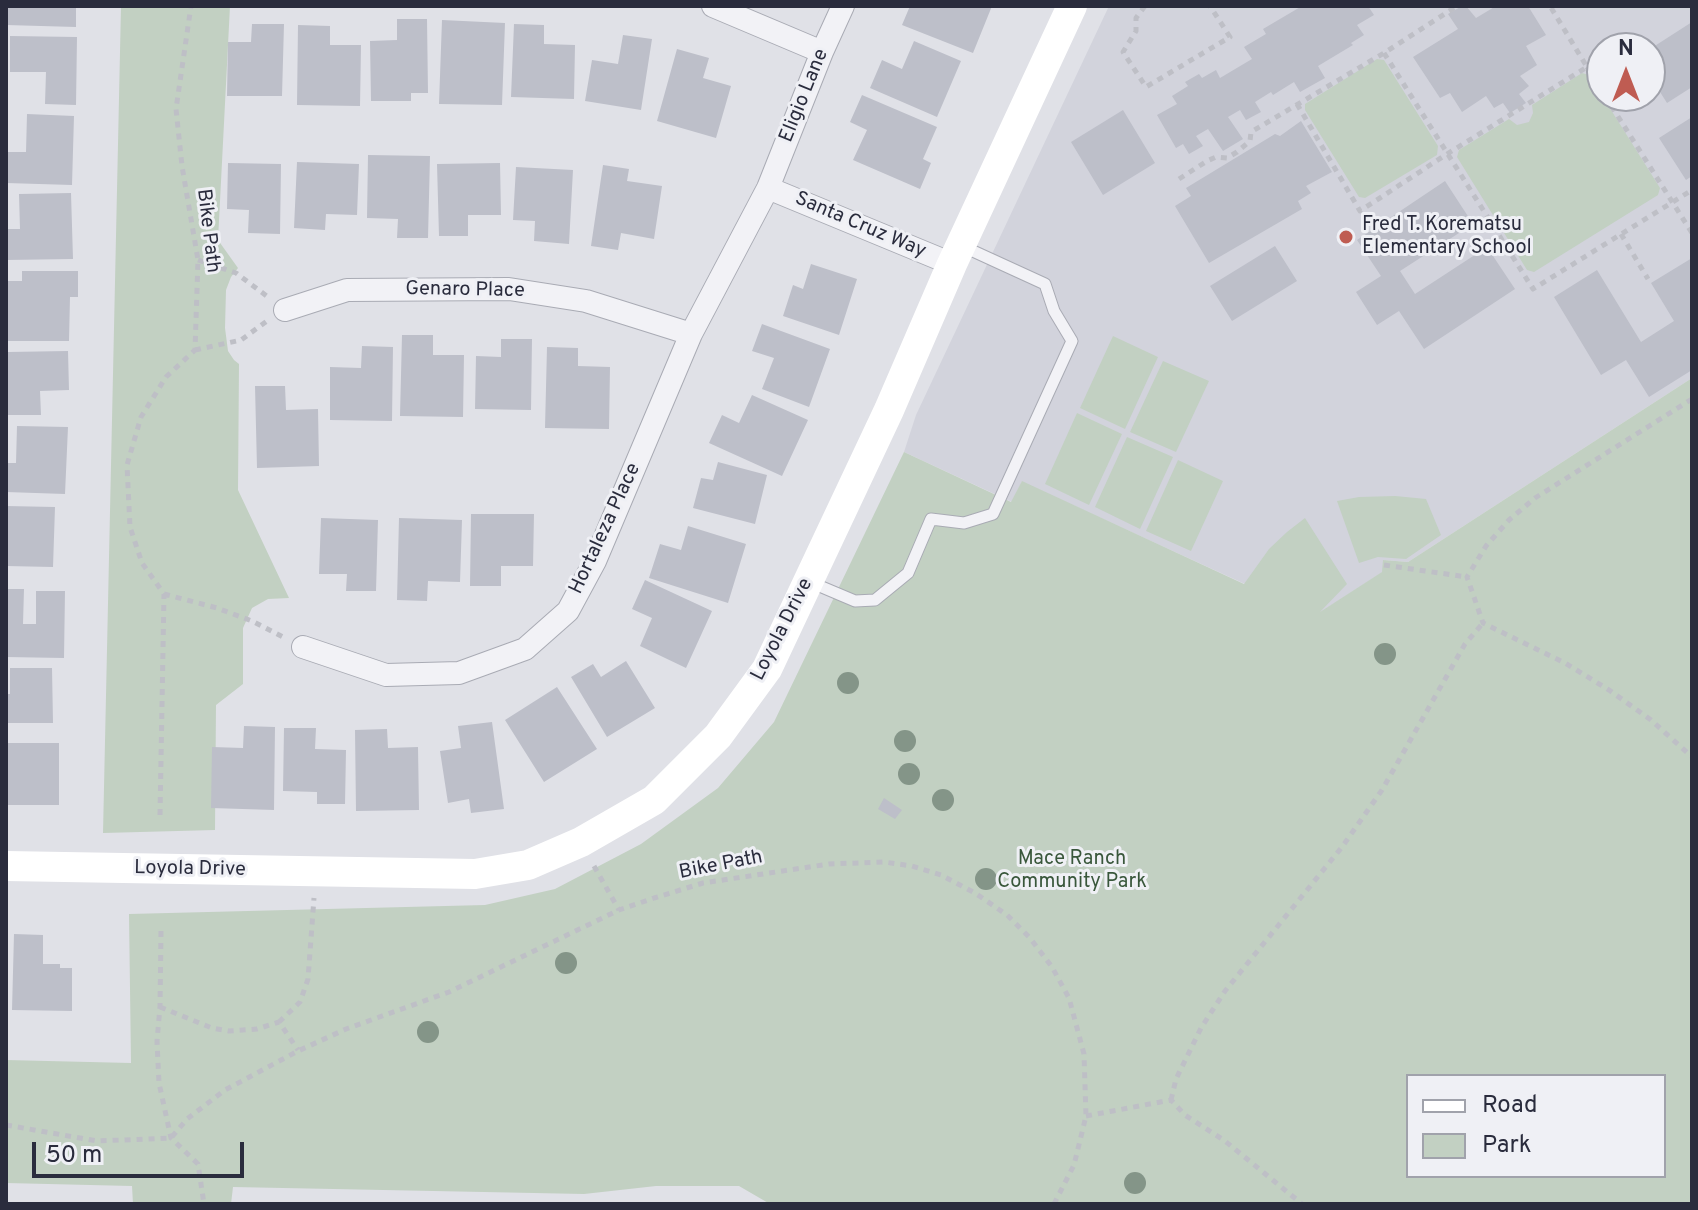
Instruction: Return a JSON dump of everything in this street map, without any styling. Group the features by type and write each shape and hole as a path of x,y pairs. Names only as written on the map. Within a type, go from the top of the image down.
{"street":[{"path":"713,6 822,52"},
{"name":"Eligio Lane","path":"768,188 843,6"},
{"name":"Loyola Drive","path":"6,866 475,874 528,865 581,842 654,800 718,736 767,669 889,410 1072,6"},
{"name":"Santa Cruz Way","path":"768,188 957,255"},
{"name":"Hortaleza Place","path":"303,647 386,675 459,673 525,649 568,611 595,561 691,334 768,188"},
{"name":"Genaro Place","path":"285,310 347,290 509,289 586,301 691,334"}],"lane":[{"path":"809,581 855,601 875,600 908,573 931,519 964,523 993,514 1000,500 1072,341 1054,311 1045,284 957,255"}],"path":[{"name":"Bike Path","path":"191,6 176,109 198,260 195,350"},
{"path":"1145,6 1136,18 1136,31 1123,52 1146,87 1230,37 1210,6"},
{"path":"1179,179 1207,161 1216,157 1227,158 1237,152 1250,141 1251,132 1457,6"},
{"path":"1550,6 1586,65"},
{"path":"1384,53 1533,289 1692,190"},
{"path":"1297,104 1360,211 1586,68"},
{"path":"1616,112 1692,233"},
{"path":"1621,234 1648,279"},
{"path":"160,815 164,594 142,563 130,527 127,465 141,417 166,377 195,350 241,340 285,310 236,273 198,260"},
{"path":"1467,577 1486,546 1509,520 1535,498 1692,399"},
{"path":"1384,565 1467,577"},
{"path":"1467,577 1483,623 1565,663 1609,690 1651,720 1692,757"},
{"path":"164,594 252,621 303,647"},
{"path":"1171,1100 1176,1079 1201,1028 1225,991 1342,847 1382,790 1465,644 1483,623"},
{"path":"581,842 619,910"},
{"name":"Bike Path","path":"171,1138 187,1119 225,1090 298,1051 346,1029 449,992 619,910 703,883 829,864 884,862 941,875 1007,915 1052,967 1069,998 1085,1069 1086,1116 1074,1165 1054,1204"},
{"path":"160,1007 212,1028 229,1031 257,1029 279,1022 300,1002 308,979 314,873"},
{"path":"161,931 157,1041 159,1083 171,1138 198,1164 204,1204"},
{"path":"279,1022 298,1051"},
{"path":"1086,1116 1171,1100"},
{"path":"1171,1100 1185,1115 1225,1141 1302,1204"},
{"path":"6,1125 97,1141 171,1138"}],"shaded area":[{"name":"Fred T. Korematsu Elementary School","path":"1109,6 1692,6 1692,378 1408,562 1383,560 1383,572 1315,616 1022,482 1012,502 904,452 916,415"}],"green space":[{"path":"121,6 230,6 218,240 238,268 226,290 225,328 228,351 239,364 238,490 289,598 268,599 252,608 243,628 243,684 216,705 215,830 103,833"},
{"path":"1377,59 1384,60 1438,146 1437,155 1365,198 1359,197 1305,110 1305,104"},
{"path":"1582,73 1586,74 1586,112 1612,112 1660,188 1658,195 1534,272 1527,270 1457,157 1459,150 1509,119 1517,125 1529,122 1532,105"},
{"path":"1113,336 1158,357 1125,429 1080,408"},
{"path":"1163,361 1209,381 1176,452 1130,432"},
{"name":"Mace Ranch Community Park","path":"1692,378 1692,1204 770,1204 739,1186 656,1186 584,1194 233,1187 231,1204 133,1204 132,1186 6,1183 6,1060 131,1063 129,914 485,905 555,889 641,844 718,788 774,722 904,452 1011,502 1022,481 1244,584 1269,549 1305,518 1347,584 1320,612 1382,572 1383,560 1408,562"},
{"path":"1077,413 1122,434 1089,505 1045,484"},
{"path":"1127,437 1173,457 1140,529 1095,507"},
{"path":"1178,460 1223,481 1191,551 1146,531"},
{"path":"1395,496 1426,499 1441,535 1406,559 1378,557 1359,563 1337,501"}],"building":[{"path":"6,6 76,6 76,27 6,25"},
{"path":"910,6 992,6 973,53 902,25"},
{"path":"1302,6 1368,6 1374,15 1357,25 1364,35 1318,66 1325,78 1300,92 1294,82 1273,95 1271,92 1255,102 1261,112 1246,120 1240,110 1228,117 1243,139 1223,151 1208,129 1196,136 1203,146 1189,154 1183,144 1176,148 1157,115 1177,104 1172,96 1188,86 1185,82 1199,74 1202,78 1216,70 1220,78 1252,59 1244,47 1266,34 1263,29"},
{"path":"1466,6 1476,18 1496,6 1528,6 1546,35 1526,46 1537,65 1520,76 1529,86 1519,94 1526,103 1510,113 1503,103 1494,108 1486,96 1462,112 1450,93 1440,98 1413,57 1458,29 1448,14"},
{"path":"397,19 427,19 428,93 411,93 411,101 371,101 370,41 397,40"},
{"path":"442,20 505,23 502,105 439,104"},
{"path":"1692,22 1692,87 1667,103 1666,101 1666,39"},
{"path":"252,24 284,24 282,96 227,96 228,42 251,42"},
{"path":"514,24 544,25 544,44 575,45 574,99 511,97"},
{"path":"298,25 330,26 330,45 361,45 360,106 297,105"},
{"path":"623,35 652,39 641,110 585,101 592,60 618,64"},
{"path":"10,36 77,37 76,105 45,104 46,72 10,72"},
{"path":"914,41 961,61 937,117 870,88 882,60 902,69"},
{"path":"677,49 709,58 703,78 731,86 716,138 657,121"},
{"path":"862,95 937,127 923,159 931,163 920,189 853,160 867,130 850,122"},
{"path":"1123,110 1155,163 1103,195 1071,142"},
{"path":"27,114 74,116 72,185 6,183 6,152 26,152"},
{"path":"1692,117 1692,176 1686,180 1659,138"},
{"path":"1301,121 1332,172 1306,186 1311,193 1298,201 1302,209 1209,263 1175,206 1191,196 1186,188"},
{"path":"368,155 430,156 428,238 397,238 398,219 367,218"},
{"path":"297,162 359,164 357,215 326,214 325,230 294,228"},
{"path":"228,163 281,164 280,234 248,233 249,210 227,209"},
{"path":"500,163 501,215 468,215 468,236 439,236 437,164"},
{"path":"603,165 629,169 627,181 662,186 654,239 621,233 618,250 591,246"},
{"path":"516,167 573,170 569,244 534,241 535,221 513,220"},
{"path":"1445,181 1473,224 1400,271 1415,294 1487,247 1515,289 1424,349 1399,311 1377,325 1356,292 1381,276 1357,240"},
{"path":"71,193 73,259 6,260 6,229 20,229 19,194"},
{"path":"1275,246 1297,281 1232,321 1210,286"},
{"path":"1692,258 1692,370 1649,397 1626,360 1601,375 1554,297 1597,270 1641,342 1674,321 1651,283"},
{"path":"811,264 857,279 839,335 783,316 793,285 803,289"},
{"path":"22,271 78,271 78,297 70,297 69,341 6,341 6,281 22,281"},
{"path":"762,324 830,349 809,407 762,389 774,358 752,351"},
{"path":"402,335 433,335 433,355 464,355 463,417 400,416"},
{"path":"501,339 532,339 531,410 475,409 476,356 501,357"},
{"path":"362,346 393,347 392,421 330,420 330,367 361,368"},
{"path":"547,347 578,348 578,366 610,367 609,429 545,428"},
{"path":"68,351 69,390 40,391 41,415 6,415 8,352"},
{"path":"255,386 285,386 286,410 318,409 319,466 257,468"},
{"path":"752,395 808,420 782,476 709,443 722,415 739,423"},
{"path":"17,426 68,427 65,494 6,492 6,463 16,463"},
{"path":"718,462 767,475 755,524 693,508 701,478 713,480"},
{"path":"6,506 55,507 53,567 6,566"},
{"path":"471,514 534,514 533,566 501,566 501,586 470,586"},
{"path":"321,518 378,520 376,591 346,591 347,574 319,574"},
{"path":"399,518 462,520 460,582 428,581 427,601 397,600"},
{"path":"688,526 746,544 728,603 649,578 660,544 681,550"},
{"path":"645,580 712,611 686,668 640,646 652,618 632,609"},
{"path":"6,589 24,589 23,624 36,624 36,591 65,591 64,658 6,657"},
{"path":"626,661 655,708 607,737 571,677 593,664 601,677"},
{"path":"10,668 52,668 53,723 6,723"},
{"path":"557,687 597,749 544,782 505,720"},
{"path":"492,722 504,809 471,813 469,799 448,803 440,751 461,748 458,726"},
{"path":"244,726 275,727 274,810 211,808 212,747 243,748"},
{"path":"284,728 316,728 315,749 346,750 345,804 317,804 317,792 283,791"},
{"path":"387,729 388,748 418,747 419,810 356,811 355,730"},
{"path":"6,743 59,743 59,805 8,805"},
{"path":"884,798 902,810 895,819 878,809"},
{"path":"14,934 43,935 43,964 72,968 72,1011 12,1010"}],"place":[{"name":"Fred T. Korematsu Elementary School","path":"1346,237"}]}
